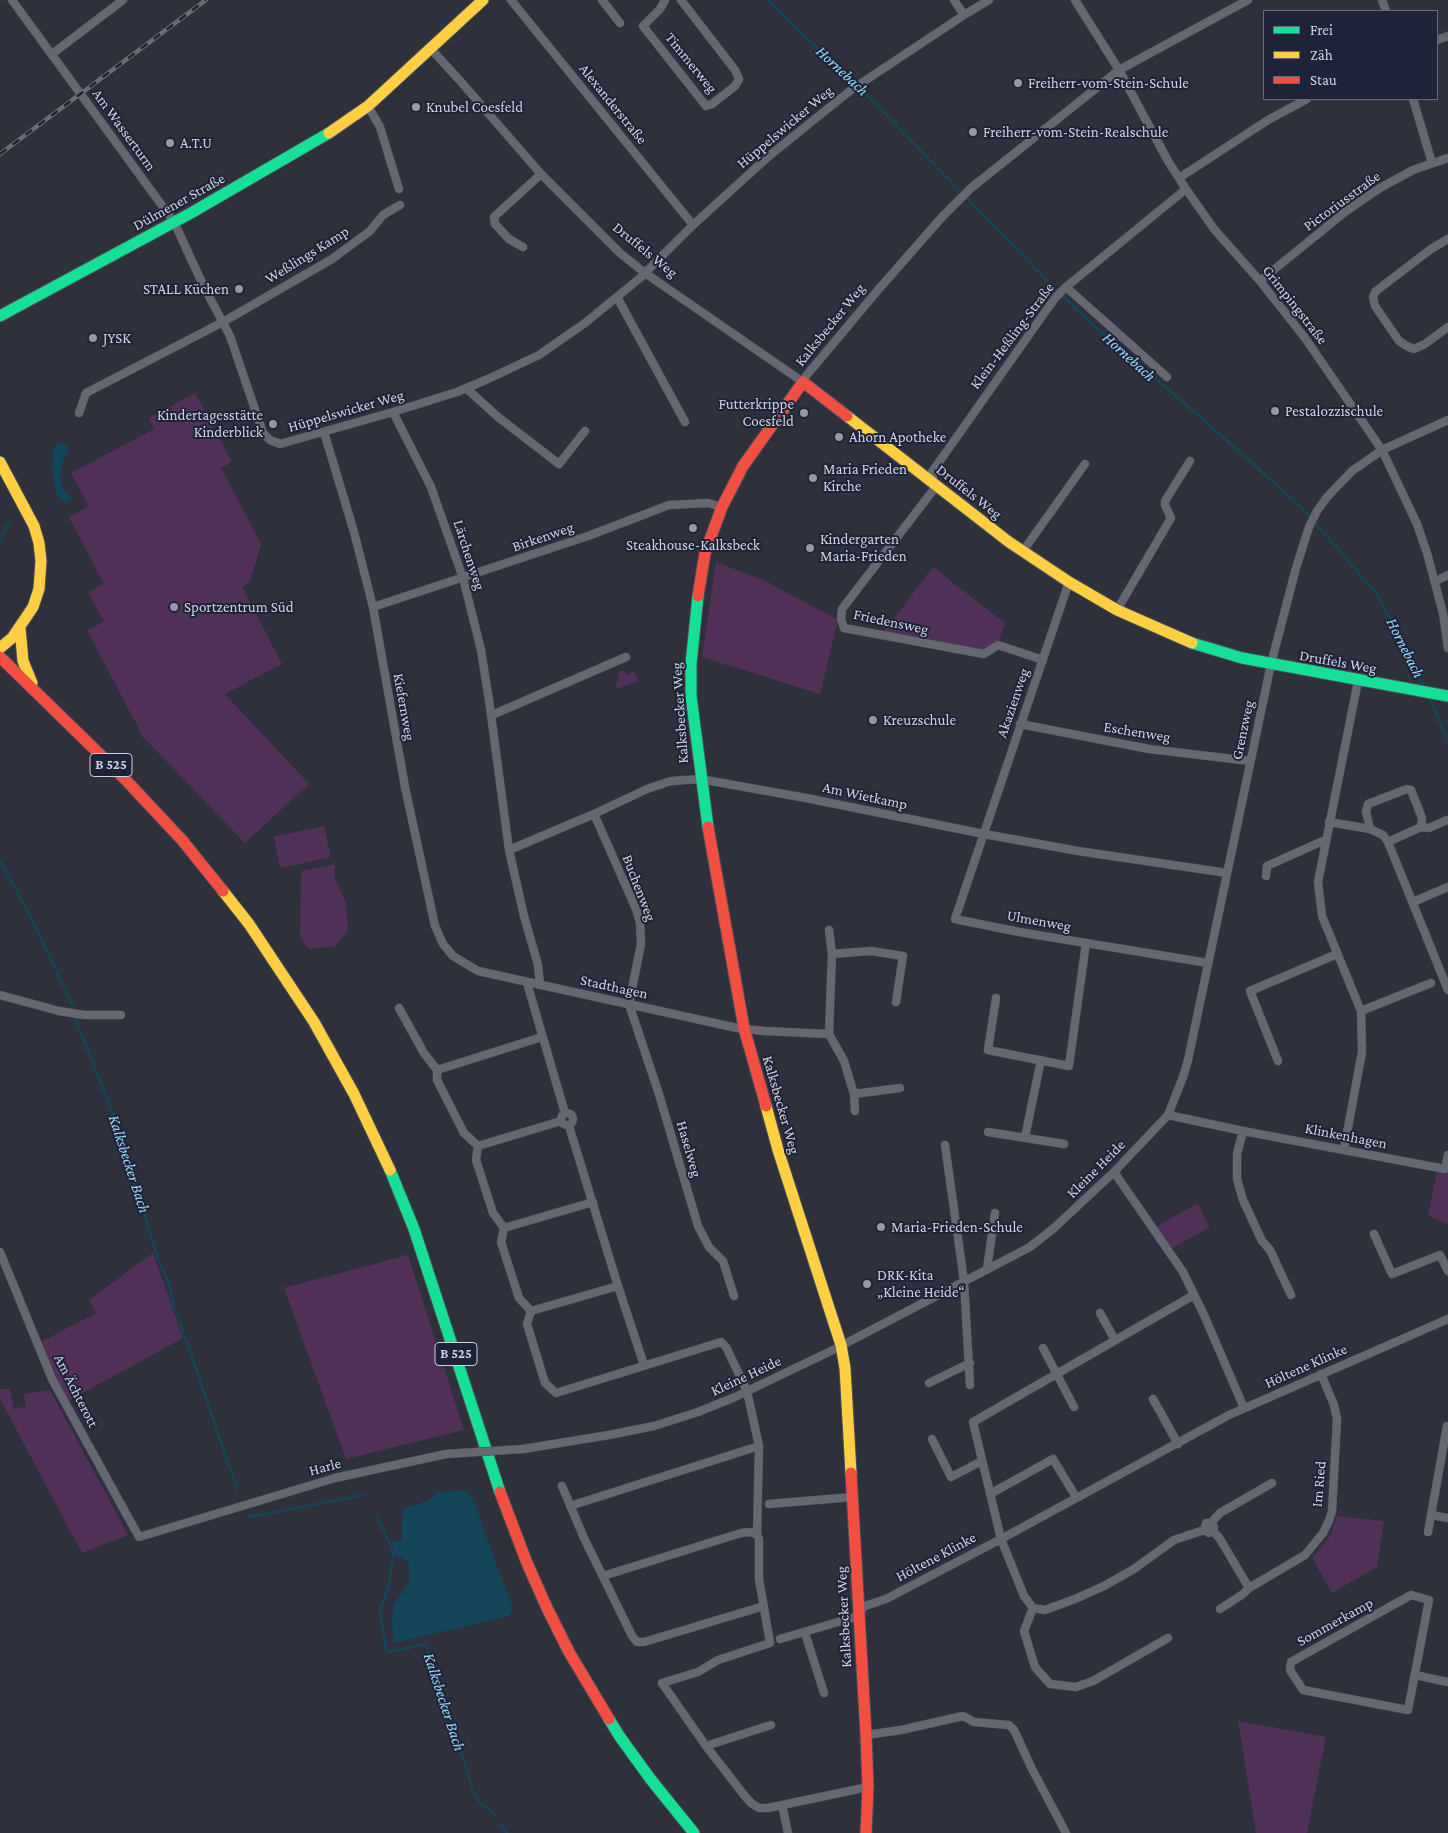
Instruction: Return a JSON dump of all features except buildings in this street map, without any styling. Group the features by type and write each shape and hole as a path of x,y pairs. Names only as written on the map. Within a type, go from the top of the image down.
{"street":[{"name":"Am Wasserturm","path":"12,0 174,222"},
{"path":"52,54 122,0"},
{"name":"Dülmener Straße","path":"0,316 174,222 324,137 368,106 483,0"},
{"name":"Alexanderstraße","path":"511,0 693,225"},
{"path":"602,0 620,23"},
{"name":"Timmerweg","path":"665,0 660,9 643,26 706,106 712,104 735,86 739,78 735,70 681,0"},
{"path":"954,0 964,15"},
{"name":"Hüppelswicker Weg","path":"223,322 247,383 263,433 266,438 275,443 280,444 293,441 393,412 488,379 538,355 585,323 645,273 693,225 770,156 851,90 989,0"},
{"name":"Grimpingstraße","path":"1075,0 1119,70 1168,161 1186,190 1214,229 1260,281 1307,341 1382,450 1417,524 1436,580 1448,648"},
{"name":"Kalksbecker Weg","path":"866,1833 868,1787 866,1735 845,1368 841,1345 778,1150 744,1028 700,779 691,696 691,664 693,632 704,556 722,507 743,466 806,376 878,290 960,199 971,188 1119,70 1248,0"},
{"name":"Druffels Weg","path":"431,49 541,174 620,253 645,273 803,382 1023,551 1069,582 1116,610 1193,644 1272,664 1443,695"},
{"path":"1179,178 1268,120 1305,100"},
{"path":"1413,100 1432,162"},
{"path":"368,106 380,127 399,189"},
{"name":"Pictoriusstraße","path":"1260,281 1346,212 1373,193 1402,175 1432,162 1448,158"},
{"path":"523,247 509,239 495,224 494,217 541,174"},
{"name":"Klein-Heßling-Straße","path":"932,482 932,472 935,466 1055,298 1186,190"},
{"name":"Weßlings Kamp","path":"79,413 86,393 223,322 332,259 370,231 384,215 400,205"},
{"path":"174,222 204,287 223,322"},
{"path":"1448,239 1431,249 1376,290 1373,297 1375,306 1394,334 1400,341 1414,349 1425,344 1448,327"},
{"path":"1066,287 1167,377"},
{"path":"617,297 685,422"},
{"path":"466,388 498,417 559,464 585,431"},
{"name":"Lärchenweg","path":"393,412 432,487 463,578 481,650 492,715 509,850 524,916 538,965 540,985"},
{"name":"Grenzweg","path":"1168,1115 1188,1060 1272,664 1296,568 1309,527 1317,511 1338,484 1352,470 1382,450 1448,420"},
{"name":"Kiefernweg","path":"324,432 354,532 373,607 405,787 435,926 444,944 453,956 478,971"},
{"path":"1116,610 1171,518 1164,505 1165,501 1190,461"},
{"path":"0,462 34,526 41,552 39,589 32,607 20,628 0,648"},
{"path":"1023,551 1085,464"},
{"name":"Friedensweg","path":"932,482 934,489 842,610 841,618 844,628 984,654 998,645 1043,660"},
{"name":"Birkenweg","path":"373,607 588,536 669,505 708,503 722,507"},
{"path":"1436,580 1448,576"},
{"name":"Akazienweg","path":"984,834 1069,582"},
{"path":"20,628 23,661 28,677 38,693"},
{"name":"B 525","path":"0,657 122,776 197,858 262,943 318,1029 354,1094 386,1159 414,1229 443,1313 491,1468 527,1563 547,1608 569,1652 620,1737 652,1781 694,1833"},
{"path":"492,715 626,657"},
{"path":"1344,1149 1362,1052 1361,1011 1322,916 1318,899 1318,882 1324,840 1358,680"},
{"name":"Eschenweg","path":"1020,724 1132,746 1250,761"},
{"name":"Am Wietkamp","path":"509,850 594,814 647,788 671,781 700,779 1078,851 1227,874"},
{"path":"1370,829 1366,810 1368,804 1407,789 1411,790 1422,818 1421,827"},
{"name":"Buchenweg","path":"594,814 640,923 642,944 629,1004"},
{"path":"1388,842 1421,827 1429,828 1447,820"},
{"path":"1329,822 1370,829 1383,836 1388,842 1446,977 1448,990"},
{"name":"Ulmenweg","path":"984,834 954,919 1086,943 1208,962"},
{"path":"1266,876 1267,866 1324,840"},
{"path":"1413,902 1448,887"},
{"path":"829,930 832,954 829,1034 844,1061 854,1094 855,1111"},
{"path":"996,998 988,1050 1069,1066 1086,943"},
{"path":"832,954 871,952 902,956 896,1002"},
{"path":"1278,1061 1250,991 1337,954"},
{"name":"Stadthagen","path":"478,971 744,1028 764,1031 829,1034"},
{"path":"528,983 566,1113"},
{"path":"1361,1011 1431,983"},
{"path":"0,995 59,1011 84,1015 121,1016"},
{"name":"Haselweg","path":"629,1004 658,1091 698,1226 709,1247 723,1261 734,1296"},
{"path":"398,1008 424,1053 438,1070 437,1080 464,1133 478,1146"},
{"path":"438,1070 542,1036"},
{"path":"1025,1138 1041,1060"},
{"path":"854,1094 900,1088"},
{"path":"561,1121 562,1116 566,1113"},
{"path":"566,1113 569,1113 574,1118 569,1126"},
{"name":"Klinkenhagen","path":"1168,1115 1242,1131 1445,1169 1448,1155"},
{"name":"Kleine Heide","path":"523,1449 654,1426 698,1412 747,1392 841,1345 1030,1246 1054,1228 1114,1172 1168,1115"},
{"path":"478,1146 561,1121"},
{"path":"561,1121 564,1125 569,1126"},
{"path":"569,1126 644,1365"},
{"path":"1242,1131 1237,1154 1237,1179 1243,1200 1262,1241 1270,1250 1291,1295"},
{"path":"988,1132 1064,1144"},
{"path":"945,1145 964,1281 970,1385"},
{"path":"478,1146 476,1160 492,1213 504,1228"},
{"path":"1114,1172 1173,1257 1194,1295 1244,1408"},
{"path":"504,1228 593,1202"},
{"path":"987,1269 995,1214"},
{"path":"504,1228 501,1242 519,1298 531,1311"},
{"path":"1374,1234 1392,1274 1440,1255 1448,1271"},
{"name":"Am Ächterott","path":"0,1252 52,1379 139,1536"},
{"path":"531,1311 618,1286"},
{"path":"1194,1295 973,1422 1001,1538 1024,1596 1033,1608 1044,1610 1083,1596 1134,1569 1174,1540 1204,1530 1210,1533 1220,1513 1272,1483"},
{"path":"531,1311 527,1324 535,1351 545,1383 556,1393 721,1342 726,1346 747,1392 759,1446 757,1536 759,1539 760,1579 770,1644 718,1660 698,1672 662,1683 706,1746 751,1803 759,1808 868,1787"},
{"path":"1100,1313 1115,1340"},
{"name":"Höltene Klinke","path":"780,1639 855,1617 865,1606 886,1599 1244,1408 1448,1319"},
{"path":"1043,1348 1074,1407"},
{"path":"929,1383 970,1363"},
{"name":"Im Ried","path":"1220,1609 1244,1594 1248,1588 1305,1555 1323,1533 1328,1523 1332,1512 1338,1419 1321,1374"},
{"path":"1153,1399 1178,1444"},
{"path":"1428,1532 1447,1439 1447,1426"},
{"path":"932,1439 951,1476 982,1461"},
{"path":"570,1506 759,1446"},
{"name":"Harle","path":"139,1536 335,1478 446,1454 523,1449"},
{"path":"990,1494 1052,1459 1076,1498"},
{"path":"562,1486 602,1576 632,1636 637,1642 644,1642 764,1606"},
{"path":"769,1504 853,1497"},
{"path":"1432,1515 1448,1518"},
{"path":"1212,1527 1248,1588"},
{"path":"602,1576 741,1533 751,1532 757,1536"},
{"name":"Sommerkamp","path":"1410,1595 1429,1600 1415,1675 1408,1710 1303,1690 1290,1670 1291,1662 1410,1595"},
{"path":"1033,1608 1024,1631 1035,1667 1050,1684 1076,1687 1093,1681 1168,1638"},
{"path":"805,1633 824,1693"},
{"path":"1415,1675 1448,1682"},
{"path":"866,1735 901,1730 963,1716 974,1722 1009,1724 1014,1730 1066,1833"},
{"path":"706,1746 771,1725"},
{"path":"782,1805 788,1833"}],"shaded area":[{"name":"Sportzentrum Süd","path":"195,393 232,462 221,468 261,544 250,582 242,587 282,664 225,694 309,784 245,843 143,737 87,630 104,622 88,592 104,584 69,517 89,506 71,473 154,429 149,418"},
{"path":"716,562 763,580 838,620 820,694 702,657"},
{"path":"933,567 1005,623 997,645 984,653 882,634"},
{"path":"624,670 626,675 634,672 638,681 617,689 619,672"},
{"path":"324,826 331,857 280,868 274,837"},
{"path":"335,864 334,876 346,903 348,930 336,946 309,949 300,937 301,871"},
{"path":"1437,1172 1448,1174 1448,1224 1428,1216"},
{"path":"1198,1203 1209,1228 1170,1249 1156,1227"},
{"path":"153,1253 183,1338 68,1401 41,1342 96,1313 89,1300"},
{"path":"408,1255 464,1430 346,1459 284,1288"},
{"path":"0,1389 10,1389 14,1409 26,1407 24,1394 50,1390 128,1535 82,1553 0,1399"},
{"path":"1337,1516 1384,1521 1377,1567 1332,1593 1312,1558 1330,1536"},
{"path":"1238,1721 1326,1737 1307,1833 1256,1833"}],"water":[{"path":"64,443 69,449 62,463 60,480 65,491 72,498 66,503 60,499 56,492 52,465 54,448 57,444"},
{"path":"461,1490 469,1493 477,1508 513,1608 509,1616 394,1643 393,1605 410,1581 408,1561 393,1554 393,1542 402,1540 402,1514 405,1508 428,1501 437,1493"}],"waterway":[{"name":"Hornebach","path":"767,0 871,99 1052,286 1088,320 1303,509 1378,595 1425,688"},
{"path":"0,541 11,519"},
{"name":"Hornebach","path":"1430,698 1448,742"},
{"name":"Kalksbecker Bach","path":"0,860 32,920 73,1006"},
{"name":"Kalksbecker Bach","path":"75,1018 116,1121 177,1313"},
{"name":"Kalksbecker Bach","path":"179,1319 237,1489"},
{"name":"Kalksbecker Bach","path":"248,1514 250,1517 363,1495"},
{"name":"Kalksbecker Bach","path":"377,1516 393,1554 389,1585 380,1611 386,1649 389,1652 426,1644 472,1788"},
{"name":"Kalksbecker Bach","path":"474,1793 479,1802 495,1815"},
{"name":"Kalksbecker Bach","path":"500,1823 507,1833"}],"railway":[{"path":"0,154 206,0"}],"traffic: fast":[{"path":"0,316 191,213 329,133"},
{"path":"698,596 691,664 691,696 708,827"},
{"path":"1192,643 1242,658 1448,696"},
{"path":"390,1170 414,1229 500,1492"},
{"path":"609,1719 652,1781 694,1833"}],"traffic: slow":[{"path":"329,133 368,106 483,0"},
{"path":"847,416 1009,542 1069,582 1117,610 1192,643"},
{"path":"0,462 34,526 39,543 41,561 39,589 33,607 12,638 0,648"},
{"path":"20,628 23,661 32,683"},
{"path":"223,891 249,924 314,1022 354,1094 390,1170"},
{"path":"766,1106 778,1150 841,1345 845,1368 851,1473"}],"traffic: jam":[{"path":"698,596 705,553 722,507 743,466 803,382 847,416"},
{"path":"0,657 122,776 182,840 223,891"},
{"path":"708,827 744,1028 766,1106"},
{"path":"851,1473 866,1735 868,1787 866,1833"},
{"path":"500,1492 527,1563 547,1608 569,1652 609,1719"}],"place":[{"name":"Freiherr-vom-Stein-Schule","path":"1018,83"},
{"name":"Knubel Coesfeld","path":"416,107"},
{"name":"Freiherr-vom-Stein-Realschule","path":"973,132"},
{"name":"A.T.U","path":"170,143"},
{"name":"STALL Küchen","path":"239,289"},
{"name":"JYSK","path":"93,338"},
{"name":"Pestalozzischule","path":"1275,411"},
{"name":"Futterkrippe Coesfeld","path":"804,413"},
{"name":"Kindertagesstätte Kinderblick","path":"273,424"},
{"name":"Ahorn Apotheke","path":"839,437"},
{"name":"Maria Frieden Kirche","path":"813,478"},
{"name":"Steakhouse-Kalksbeck","path":"693,528"},
{"name":"Kindergarten Maria-Frieden","path":"810,548"},
{"name":"Sportzentrum Süd","path":"174,607"},
{"name":"Kreuzschule","path":"873,720"},
{"name":"Maria-Frieden-Schule","path":"881,1227"},
{"name":"DRK-Kita „Kleine Heide“","path":"867,1284"}]}
